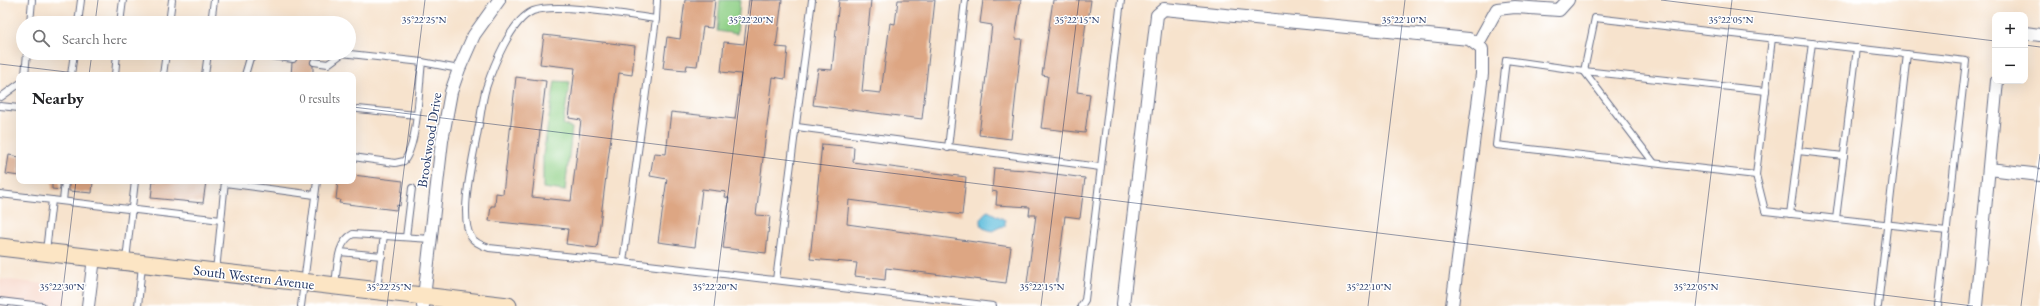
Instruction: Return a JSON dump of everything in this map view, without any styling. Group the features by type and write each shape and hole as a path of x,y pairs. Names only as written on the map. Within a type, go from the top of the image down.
{"main road":[{"name":"South Western Avenue","path":"0,248 377,291 424,301 508,306"}],"street":[{"name":"Brookwood Drive","path":"424,301 447,110 459,69 474,35 499,0"},
{"path":"1477,45 1497,9 1515,7 1559,10 1568,0"},
{"path":"1124,306 1122,304 1157,15 1164,9 1469,39 1482,49 1482,74 1452,306"},
{"path":"2028,33 2040,35"},
{"path":"1976,306 1997,84"},
{"path":"1988,169 2040,175"},
{"path":"88,306 94,258"}],"lane":[{"path":"31,16 32,0"},
{"path":"79,16 81,0"},
{"path":"121,16 123,0"},
{"path":"170,16 172,0"},
{"path":"212,16 214,0"},
{"path":"623,262 656,18 657,0"},
{"path":"776,280 797,127 812,0"},
{"path":"948,148 965,0"},
{"path":"1082,306 1085,300 1121,0"},
{"path":"656,18 549,7 532,12 518,24 499,54 486,89 467,195 467,226 471,238 478,244 489,248 623,262 993,306"},
{"path":"1654,163 1584,71 1595,18 1966,61 1938,306"},
{"path":"1772,38 1756,175 1765,211 1947,231"},
{"path":"1790,214 1812,43"},
{"path":"1836,219 1857,48"},
{"path":"1878,306 1907,54"},
{"path":"356,55 422,62 459,69"},
{"path":"25,72 26,60"},
{"path":"71,72 73,60"},
{"path":"115,72 116,60"},
{"path":"163,72 165,60"},
{"path":"205,72 207,60"},
{"path":"246,72 249,60"},
{"path":"314,62 328,64 333,60"},
{"path":"1756,175 1496,145 1506,60 1584,71 1766,91"},
{"path":"356,157 395,163 404,161 409,155 416,115 422,62"},
{"path":"16,86 1,97 0,107 16,108"},
{"path":"358,109 416,115"},
{"path":"797,127 1100,167"},
{"path":"1798,151 1844,156"},
{"path":"63,201 65,184"},
{"path":"125,262 135,184"},
{"path":"216,272 225,184"},
{"path":"239,184 315,195"},
{"path":"301,306 317,184"},
{"path":"406,237 412,188"},
{"path":"0,194 132,208 221,220"},
{"path":"46,253 52,200"},
{"path":"335,286 341,245 347,237 353,234 431,239"},
{"path":"377,291 384,235"},
{"path":"340,252 382,256"},
{"path":"138,306 142,264"},
{"path":"0,301 42,306"}],"shaded area":[{"path":"0,279 65,286 67,289 65,306 0,306"}],"green space":[{"path":"720,0 740,0 737,34 717,31"},
{"path":"555,81 570,82 563,124 572,128 565,191 543,188 543,155"}],"water":[{"path":"988,211 1005,220 1005,226 992,231 983,228 981,218"}],"building":[{"path":"685,0 715,0 712,28 703,27 697,66 687,65 686,70 663,68 667,37 680,39"},
{"path":"749,0 782,0 776,47 788,48 785,79 773,77 756,215 770,216 766,253 723,248 729,198 725,197 726,192 702,189 695,247 658,242 667,179 650,176 654,153 666,154 671,112 735,119 741,74 721,72 724,42 744,44"},
{"path":"839,0 871,0 862,91 881,93 890,23 895,24 898,0 935,0 922,119 813,105 818,69 832,70"},
{"path":"983,0 1021,0 1015,39 1022,39 1011,139 979,135 992,25 980,23"},
{"path":"1053,0 1091,0 1088,22 1086,22 1077,92 1090,94 1085,133 1041,128 1048,76 1042,75"},
{"path":"544,35 635,46 632,75 619,73 597,248 566,244 568,229 489,221 491,206 495,206 496,193 503,194 516,77 546,81 532,197 571,201 581,120 569,118 575,68 540,64"},
{"path":"296,60 312,60 310,62 313,66 313,72 291,72 292,63"},
{"path":"822,144 854,147 853,162 966,177 962,215 849,200 847,224 1011,247 1006,283 886,268 885,280 855,276 857,263 810,259"},
{"path":"9,155 16,156 16,176 6,174"},
{"path":"994,168 1026,170 1085,178 1080,218 1065,216 1056,287 1027,283 1036,215 1029,215 1030,207 996,205 997,192 992,191"},
{"path":"356,175 403,181 400,206 397,205 396,210 339,203 340,200 336,199 338,184 356,184"},
{"path":"52,184 60,184 60,190 52,189"},
{"path":"69,184 93,184 92,193 69,191"},
{"path":"153,184 206,184 203,203 151,198"}]}
